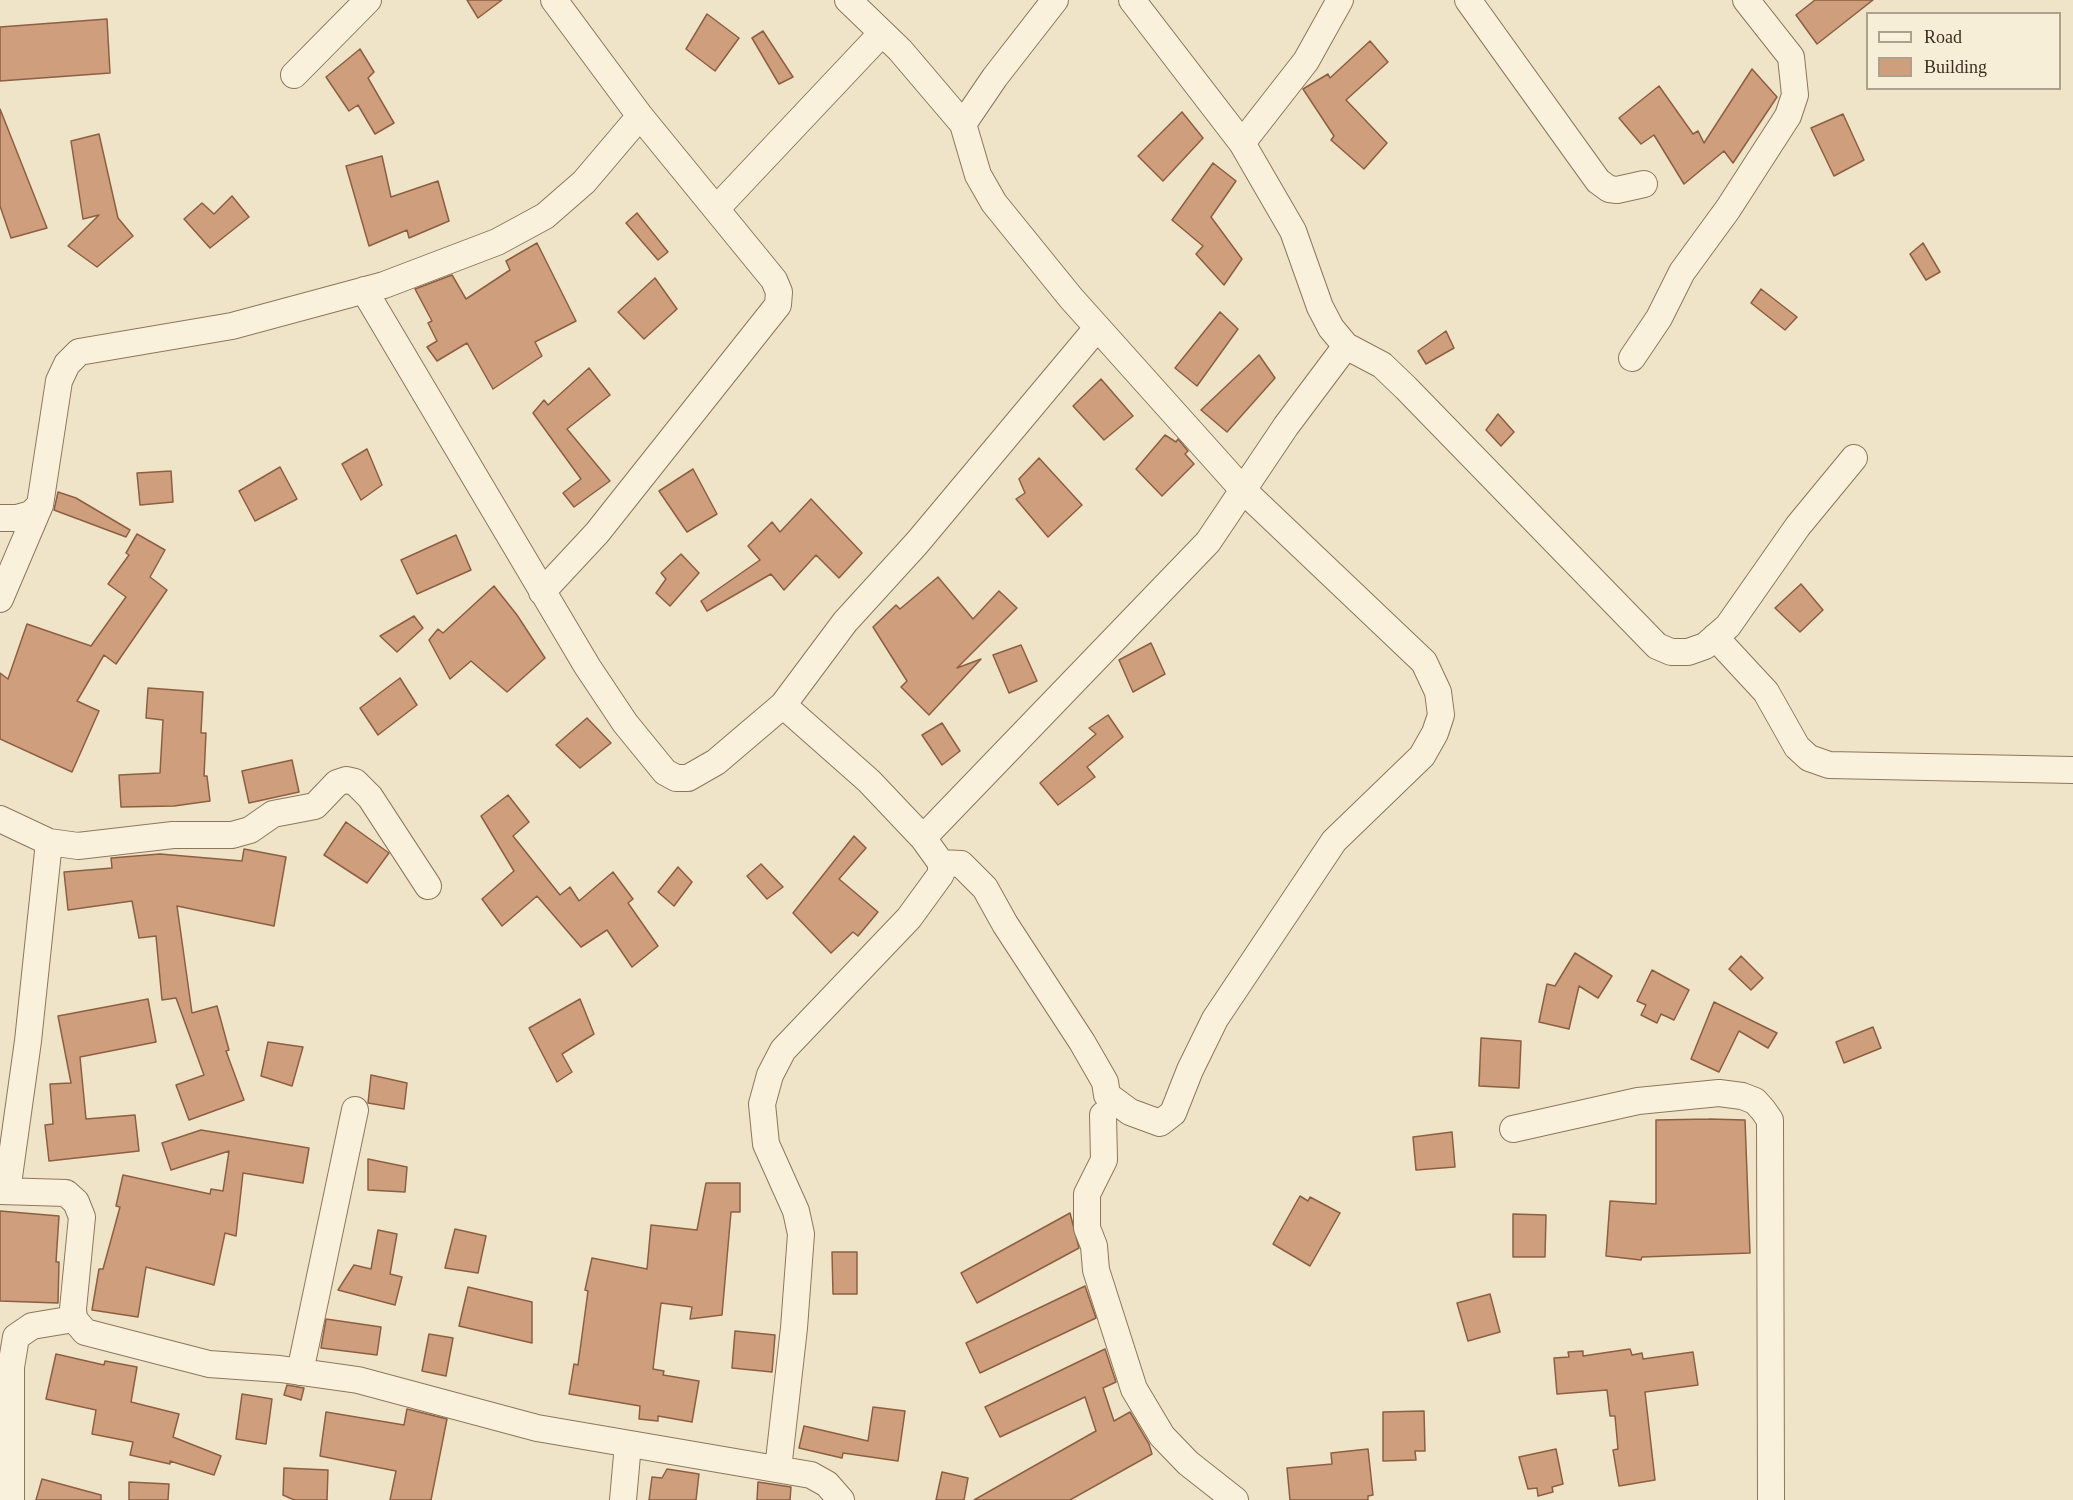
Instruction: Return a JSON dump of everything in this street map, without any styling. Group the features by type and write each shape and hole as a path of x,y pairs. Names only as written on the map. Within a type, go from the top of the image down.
{"street":[{"path":"294,75 368,0"},
{"path":"542,592 597,533 778,305 779,292 774,280 640,116 554,0"},
{"path":"848,0 934,87 963,124 978,175 994,202 1097,328 1244,491 1424,662 1438,692 1442,715 1422,756 1327,851 1215,1019 1190,1070 1173,1113 1160,1123 1130,1112 1107,1095 1105,1082 1082,1042 1005,924 985,888 961,864 941,863"},
{"path":"963,124 995,77 1055,0"},
{"path":"1132,0 1242,143 1293,231 1320,307 1331,328 1346,346 1382,365 1406,388 1657,646 1671,652 1688,652 1705,646 1728,626 1798,526 1854,458"},
{"path":"1242,143 1306,61 1340,0"},
{"path":"1468,0 1598,181 1609,189 1617,190 1644,184"},
{"path":"1632,358 1659,318 1682,272 1728,209 1788,116 1792,105 1795,95 1795,75 1791,57 1746,0"},
{"path":"717,208 882,33"},
{"path":"0,600 40,505 59,381 67,364 79,352 232,326 364,290 497,242 545,216 584,182 640,116"},
{"path":"364,290 542,592 625,723 665,772 676,778 688,778 716,762 783,705 845,622 917,543 1097,328"},
{"path":"923,838 1208,542 1286,426 1346,346"},
{"path":"0,518 17,518 31,514 40,505"},
{"path":"1715,637 1766,692 1797,747 1809,758 1829,765 2073,770"},
{"path":"778,1469 795,1318 801,1234 796,1210 766,1144 762,1104 770,1075 783,1050 909,918 941,874 941,863 923,838 869,781 783,705"},
{"path":"0,819 49,842 78,846 173,835 242,833 273,814 315,806 337,783 346,780 355,782 370,797 428,886"},
{"path":"49,842 28,1041 4,1191 66,1193 76,1202 82,1217 73,1309 74,1319 85,1332 209,1364 300,1372 357,1380 537,1428 811,1475 827,1484 841,1500"},
{"path":"1513,1129 1638,1101 1719,1093 1742,1096 1755,1101 1764,1110 1770,1120 1771,1500"},
{"path":"300,1372 355,1110"},
{"path":"1102,1115 1104,1160 1087,1194 1087,1228 1095,1251 1096,1270 1134,1389 1162,1436 1188,1462 1235,1500"},
{"path":"11,1500 11,1367 16,1337 32,1326 74,1319"},
{"path":"623,1500 628,1444"}],"building":[{"path":"467,0 502,0 478,18"},
{"path":"1815,0 1873,0 1817,44 1796,15"},
{"path":"707,14 739,38 715,71 686,49"},
{"path":"107,19 110,73 0,81 0,27"},
{"path":"763,31 793,77 779,84 752,38"},
{"path":"1370,41 1388,62 1346,100 1387,143 1364,169 1331,140 1334,136 1303,89 1328,74 1330,78"},
{"path":"360,49 374,72 368,78 394,123 375,134 358,105 349,111 326,77"},
{"path":"1752,69 1777,97 1733,163 1724,151 1684,184 1654,135 1641,144 1619,118 1659,86 1693,134 1698,131 1704,143"},
{"path":"0,109 47,228 11,238 0,206"},
{"path":"1182,112 1203,138 1163,181 1138,156"},
{"path":"1843,114 1864,160 1834,176 1811,128"},
{"path":"99,134 118,218 133,236 97,267 68,246 99,215 83,219 71,141"},
{"path":"382,156 391,197 438,181 449,221 409,238 407,230 369,246 346,166"},
{"path":"1213,163 1236,181 1211,217 1242,259 1224,285 1196,254 1203,246 1172,220"},
{"path":"232,196 249,217 210,248 184,219 202,203 214,214"},
{"path":"637,213 668,252 658,260 626,223"},
{"path":"537,243 576,321 535,342 542,356 493,389 467,343 437,361 427,347 437,341 428,323 432,321 415,289 452,275 466,299 510,270 506,261"},
{"path":"1923,243 1940,272 1926,280 1910,254"},
{"path":"655,278 677,309 644,339 618,312"},
{"path":"1761,289 1797,317 1785,330 1751,303"},
{"path":"1220,312 1238,329 1197,386 1175,368"},
{"path":"1446,331 1454,348 1426,364 1418,351"},
{"path":"1259,355 1275,378 1227,432 1201,410"},
{"path":"589,368 610,395 567,429 610,481 574,507 563,493 581,479 533,413 544,400 548,405"},
{"path":"1101,379 1133,416 1104,440 1073,406"},
{"path":"1498,414 1514,432 1501,446 1486,430"},
{"path":"1165,435 1176,442 1178,439 1188,451 1185,454 1194,464 1162,496 1136,469"},
{"path":"367,449 382,485 361,500 342,464"},
{"path":"1039,458 1082,505 1048,537 1016,499 1025,493 1019,479"},
{"path":"280,467 297,499 255,521 239,491"},
{"path":"693,469 717,514 687,532 659,491"},
{"path":"171,471 173,502 140,505 137,473"},
{"path":"58,492 76,498 130,530 126,537 54,510"},
{"path":"811,499 862,553 839,578 816,555 784,590 771,574 707,611 701,601 760,560 748,546 772,522 780,532"},
{"path":"137,534 165,550 150,577 167,590 116,664 104,655 77,701 99,711 72,772 0,739 0,673 8,679 27,624 91,646 126,597 108,584 129,555 126,553"},
{"path":"456,535 471,570 417,594 401,560"},
{"path":"681,554 699,573 670,606 656,593 666,579 661,573"},
{"path":"938,577 973,619 999,591 1017,608 957,668 981,659 929,715 901,687 907,681 873,627 896,605 900,609"},
{"path":"1801,584 1823,610 1800,632 1775,608"},
{"path":"494,586 517,615 545,658 507,692 471,661 450,679 429,640 438,629 443,633"},
{"path":"414,616 423,628 397,652 380,636"},
{"path":"1151,643 1165,674 1133,692 1119,660"},
{"path":"1021,645 1037,681 1009,693 993,655"},
{"path":"400,678 417,705 378,735 360,708"},
{"path":"148,688 203,692 201,733 206,733 204,776 207,776 210,801 174,806 121,807 119,775 160,773 163,720 146,718"},
{"path":"1108,715 1123,737 1087,767 1095,777 1058,805 1040,783 1096,734 1089,728"},
{"path":"587,718 611,743 580,768 556,745"},
{"path":"942,723 960,751 942,765 922,735"},
{"path":"292,760 299,792 249,803 242,771"},
{"path":"508,795 529,822 513,836 560,895 570,887 579,901 613,872 633,899 628,903 658,946 632,967 607,930 581,947 537,896 502,926 482,899 514,871 481,816"},
{"path":"346,822 389,853 367,883 324,855"},
{"path":"854,836 866,848 839,879 878,912 858,936 853,932 831,953 793,913"},
{"path":"244,849 286,857 274,926 177,906 192,1013 217,1006 229,1050 226,1051 244,1100 189,1120 176,1085 204,1075 176,998 162,1000 156,936 139,938 132,901 68,910 64,872 112,868 111,858 160,854 242,861"},
{"path":"761,864 783,887 767,899 747,876"},
{"path":"678,867 692,882 674,906 658,892"},
{"path":"1575,953 1612,976 1598,998 1579,986 1569,1029 1539,1022 1547,984 1555,986"},
{"path":"1741,956 1763,978 1751,990 1729,969"},
{"path":"1652,970 1689,990 1674,1020 1661,1014 1657,1023 1641,1015 1646,1005 1637,1001"},
{"path":"148,999 156,1042 80,1057 86,1119 135,1115 139,1151 49,1161 45,1125 53,1124 50,1084 71,1083 58,1016"},
{"path":"580,999 594,1034 562,1054 572,1072 557,1082 529,1028"},
{"path":"1714,1002 1777,1033 1768,1048 1739,1031 1719,1072 1691,1059"},
{"path":"1873,1027 1881,1048 1844,1063 1836,1042"},
{"path":"1481,1038 1521,1041 1519,1088 1479,1086"},
{"path":"268,1042 303,1047 292,1086 261,1076"},
{"path":"371,1075 407,1083 404,1109 368,1103"},
{"path":"1656,1120 1745,1120 1750,1253 1642,1257 1641,1260 1606,1256 1610,1201 1656,1204"},
{"path":"201,1130 309,1148 303,1183 243,1173 236,1236 225,1233 214,1285 146,1267 138,1317 92,1310 99,1269 103,1269 120,1207 116,1206 123,1175 210,1194 211,1189 223,1191 229,1151 171,1170 162,1143"},
{"path":"1452,1132 1455,1167 1416,1170 1413,1137"},
{"path":"368,1159 407,1167 405,1192 368,1190"},
{"path":"706,1183 740,1183 740,1212 731,1212 722,1315 690,1319 692,1307 661,1303 653,1369 664,1371 663,1375 699,1381 692,1422 658,1416 658,1421 639,1419 640,1406 569,1394 574,1364 578,1365 588,1291 585,1290 592,1258 647,1269 651,1225 697,1230"},
{"path":"1300,1196 1308,1201 1310,1197 1340,1213 1310,1266 1273,1244"},
{"path":"0,1211 59,1216 56,1262 59,1262 58,1303 0,1301"},
{"path":"1070,1213 1079,1248 977,1303 961,1273"},
{"path":"1513,1214 1546,1215 1545,1257 1513,1257"},
{"path":"455,1229 486,1236 478,1273 445,1268"},
{"path":"378,1230 397,1234 390,1274 402,1277 395,1305 338,1290 354,1265 371,1269"},
{"path":"832,1252 857,1252 857,1294 833,1294"},
{"path":"1085,1286 1096,1318 980,1373 966,1343"},
{"path":"468,1287 532,1302 532,1343 459,1326"},
{"path":"1490,1294 1500,1332 1468,1341 1457,1303"},
{"path":"326,1319 381,1327 377,1355 321,1348"},
{"path":"735,1331 775,1335 772,1372 732,1368"},
{"path":"429,1334 453,1338 446,1376 422,1371"},
{"path":"1105,1349 1116,1382 1103,1388 1114,1421 1130,1412 1149,1444 1152,1454 1070,1500 974,1500 1096,1431 1085,1397 1000,1437 985,1407"},
{"path":"1630,1349 1632,1355 1642,1353 1643,1359 1693,1352 1698,1385 1645,1392 1655,1480 1619,1486 1613,1450 1618,1449 1615,1416 1610,1416 1607,1390 1557,1394 1554,1358 1569,1357 1568,1352 1583,1351 1583,1356"},
{"path":"56,1354 104,1365 105,1361 137,1367 131,1402 179,1414 173,1437 221,1456 214,1475 170,1461 170,1464 130,1455 133,1442 92,1434 96,1410 46,1399"},
{"path":"287,1385 304,1388 301,1400 284,1395"},
{"path":"242,1394 272,1399 266,1444 236,1439"},
{"path":"873,1407 905,1411 898,1461 843,1453 842,1458 799,1448 804,1426 868,1441"},
{"path":"407,1409 447,1419 431,1500 390,1500 396,1471 320,1456 326,1412 404,1425"},
{"path":"1424,1411 1425,1451 1415,1451 1416,1460 1383,1461 1383,1412"},
{"path":"1368,1449 1373,1495 1368,1496 1368,1500 1290,1500 1287,1468 1332,1464 1331,1453"},
{"path":"1556,1449 1563,1484 1552,1487 1553,1492 1538,1496 1537,1488 1528,1489 1519,1457"},
{"path":"284,1468 328,1470 327,1500 294,1500 283,1495"},
{"path":"667,1469 699,1474 696,1500 649,1500 652,1477 662,1478"},
{"path":"942,1472 968,1478 964,1500 936,1500"},
{"path":"42,1479 101,1495 101,1500 36,1500"},
{"path":"129,1482 169,1484 168,1500 129,1500"},
{"path":"758,1482 791,1487 790,1500 757,1500"}]}
